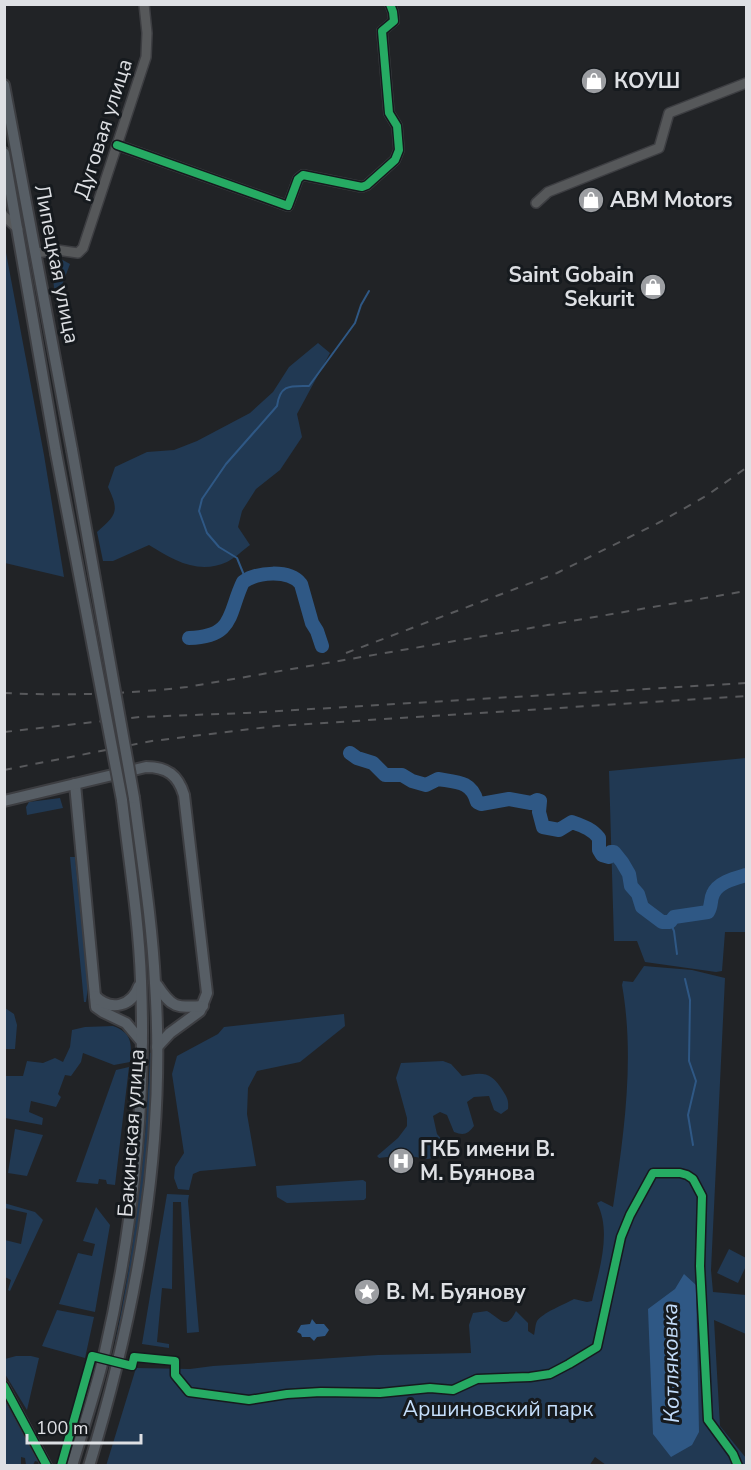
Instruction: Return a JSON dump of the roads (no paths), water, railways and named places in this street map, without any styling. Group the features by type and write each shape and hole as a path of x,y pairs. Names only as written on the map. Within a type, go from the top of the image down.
{"main road":[{"name":"Липецкая улица","path":"4,86 134,798"},
{"name":"Липецкая улица","path":"4,153 56,453 122,800"},
{"path":"4,801 146,767 158,767 177,777 184,795 208,987 203,1006 198,1013 170,1033 157,1047"},
{"path":"75,784 96,1007 126,1023 142,1042"},
{"name":"Бакинская улица","path":"89,1466 117,1368 139,1261 155,1127 157,1047 155,983 147,892 134,798"},
{"name":"Бакинская улица","path":"72,1466 103,1359 122,1260 137,1148 142,1042 141,980 122,800"},
{"path":"95,996 104,1002 122,1004 133,999 141,980"},
{"path":"155,983 172,1005 203,1006"}],"street":[{"name":"Дуговая улица","path":"36,253 57,249 74,253 81,252 146,57 147,33 144,4"},
{"path":"117,145 288,206 298,179 303,176 362,187 367,185 395,160 399,150 397,126 389,113 382,31 394,21 390,4"},
{"path":"536,202 548,192 659,148 669,113 747,84"},
{"path":"4,200 12,190"},
{"path":"4,216 18,229"},
{"path":"4,1386 47,1466"}],"water":[{"path":"684,1274 696,1285 699,1432 692,1445 671,1457 653,1434 648,1309 675,1289"},
{"path":"312,1319 316,1324 324,1324 329,1330 325,1336 317,1337 314,1341 310,1337 302,1337 297,1332 301,1325 310,1324"}],"waterway":[{"path":"246,580 237,558 219,547 207,533 199,511 202,499 226,464 277,406 283,390 309,386 355,323 369,291"},
{"path":"189,638 204,637 222,628 228,621 243,582 264,574 281,574 296,579 301,584 312,623 322,646"},
{"path":"350,753 373,763 385,775 402,775 426,785 438,779 457,782 467,786 475,795 477,802 481,804 509,799 531,803 540,801 539,812 543,827 559,830 572,822 593,832 599,838 599,850 602,855 609,857 611,852 614,852 629,874 631,886 638,894 642,907 662,922 670,922 674,917 708,912 713,894 719,886 746,875"},
{"name":"Котляковка","path":"670,922 674,931 677,954"},
{"name":"Котляковка","path":"685,979 690,1000 689,1061 696,1081 688,1115 693,1145"}],"railway":[{"path":"346,653 557,573 660,522 706,496 746,468"},
{"path":"4,693 96,694 187,687 746,591"},
{"path":"4,732 140,717 246,713 746,683"},
{"path":"4,770 152,741 276,726 746,696"}],"place":[{"name":"КОУШ","path":"594,81"},
{"name":"ABM Motors","path":"591,200"},
{"name":"Saint Gobain Sekurit","path":"653,287"},
{"name":"ГКБ имени В. М. Буянова","path":"401,1161"},
{"name":"В. М. Буянову","path":"367,1292"}],"park label":[{"name":"Аршиновский парк","path":"498,1409"}]}
